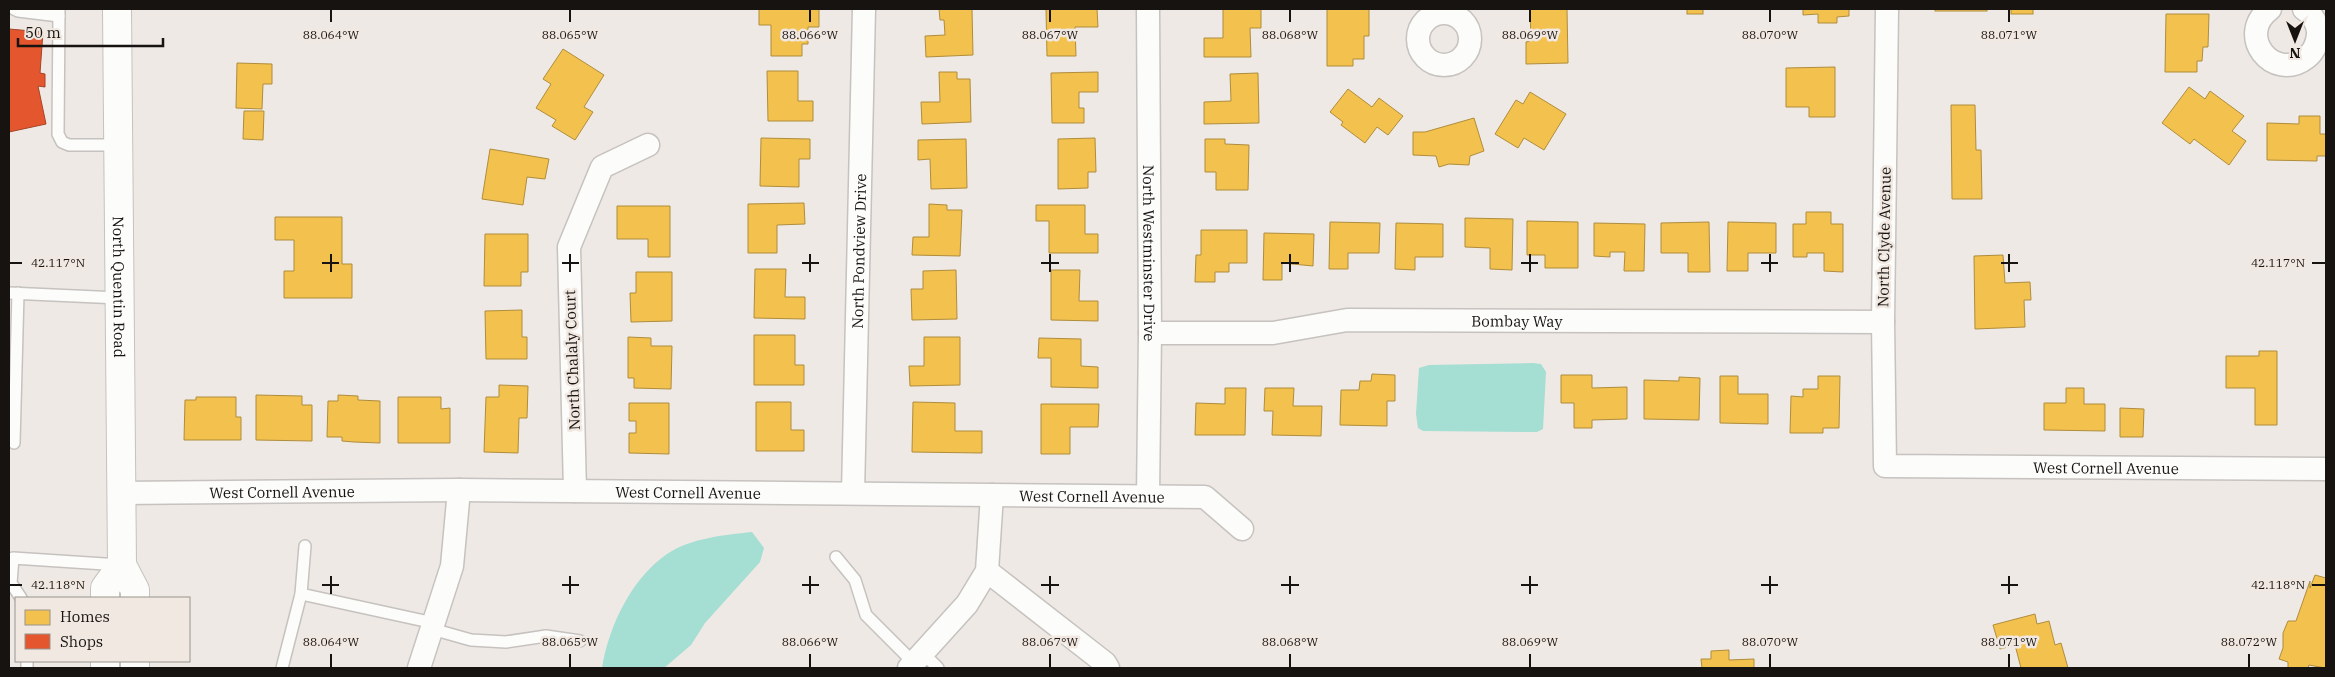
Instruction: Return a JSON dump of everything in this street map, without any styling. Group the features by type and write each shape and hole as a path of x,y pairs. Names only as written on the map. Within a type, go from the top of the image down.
{"main road":[{"name":"North Quentin Road","path":"117,9 122,565 135,590 135,597"},
{"path":"105,597 105,588 122,565"}],"street":[{"name":"North Pondview Drive","path":"854,493 864,9"},
{"name":"North Westminster Drive","path":"1148,9 1150,333 1148,496"},
{"name":"North Clyde Avenue","path":"1885,466 1883,322 1887,9"},
{"path":"2270,9 2263,14 2257,24 2255,36 2258,48 2271,61 2289,65 2300,62 2310,55 2317,44 2318,32 2315,21 2304,9"},
{"name":"North Chalaly Court","path":"575,491 569,247 602,168 648,145"},
{"name":"Bombay Way","path":"1150,333 1273,333 1347,320 1883,322"},
{"name":"West Cornell Avenue","path":"1885,466 2326,469"},
{"name":"West Cornell Avenue","path":"120,493 459,490 1205,497 1242,529"},
{"path":"419,668 452,566 459,490"},
{"path":"921,663 967,604 986,571 992,495"},
{"path":"986,571 1105,663 1108,668"}],"lane":[{"path":"14,9 18,11 59,12 58,134 62,142 69,145 118,145"},
{"path":"14,443 13,293 119,298"},
{"path":"282,668 301,594 305,546"},
{"path":"836,557 855,580 866,615 921,663"},
{"path":"19,597 10,583 13,558 122,565"},
{"path":"301,594 433,626 471,640 506,642 546,636 580,641"}],"water":[{"path":"1541,364 1546,372 1543,429 1537,432 1423,431 1418,428 1416,414 1419,368 1429,365"},
{"path":"752,532 764,548 760,562 705,623 691,645 664,668 602,668 605,652 616,620 632,590 654,564 667,554 686,544 730,534"}],"building: Homes":[{"path":"759,9 819,9 819,27 808,27 808,44 802,44 802,56 771,56 771,25 759,25"},
{"path":"939,9 972,9 973,55 926,57 925,36 945,35 944,20 940,20"},
{"path":"1046,9 1097,9 1098,27 1075,27 1076,56 1047,56"},
{"path":"1223,9 1261,9 1261,28 1250,28 1251,57 1204,57 1204,38 1223,38"},
{"path":"1327,9 1369,9 1369,36 1364,36 1364,59 1353,59 1353,66 1327,66"},
{"path":"1530,9 1567,9 1568,63 1526,64 1526,42 1531,41"},
{"path":"1687,9 1703,9 1703,14 1687,14"},
{"path":"1803,9 1849,9 1849,16 1837,17 1837,23 1818,23 1818,14 1803,15"},
{"path":"1935,9 1987,9 1987,11 1935,11"},
{"path":"2011,9 2033,9 2033,14 2011,14"},
{"path":"2166,14 2209,14 2208,47 2203,47 2202,61 2197,61 2197,72 2165,72"},
{"path":"563,49 604,75 584,107 593,112 575,140 552,126 556,120 536,108 551,84 543,79"},
{"path":"237,63 272,64 272,84 263,84 262,109 236,108"},
{"path":"1835,67 1835,117 1809,117 1809,107 1786,107 1786,68"},
{"path":"767,71 798,71 798,101 813,101 813,121 768,121"},
{"path":"939,72 957,72 957,79 970,79 971,122 922,124 921,102 940,102"},
{"path":"1098,72 1098,92 1079,92 1079,108 1084,108 1084,123 1052,123 1051,73"},
{"path":"1258,73 1259,123 1204,124 1204,102 1231,101 1230,74"},
{"path":"2189,87 2205,99 2210,91 2244,116 2232,131 2246,141 2229,165 2194,139 2190,144 2162,123"},
{"path":"1348,89 1372,107 1379,98 1403,116 1388,135 1377,127 1365,143 1341,125 1343,122 1330,112"},
{"path":"1530,92 1566,114 1544,150 1524,138 1518,148 1495,134 1516,100 1523,104"},
{"path":"1951,105 1975,105 1976,150 1981,150 1982,199 1952,199"},
{"path":"244,111 264,111 263,140 243,139"},
{"path":"2299,116 2320,116 2320,134 2326,134 2326,156 2317,156 2317,161 2267,160 2267,123 2299,124"},
{"path":"1474,118 1484,151 1470,156 1469,165 1449,164 1439,167 1436,156 1413,155 1413,132 1425,132"},
{"path":"761,138 810,139 810,159 799,159 799,187 760,186"},
{"path":"1095,138 1096,172 1088,172 1088,188 1058,189 1058,139"},
{"path":"966,139 967,188 931,189 930,159 918,160 918,140"},
{"path":"1205,139 1225,139 1225,144 1249,145 1248,190 1216,190 1216,172 1205,172"},
{"path":"490,149 549,159 545,179 527,177 523,205 482,199"},
{"path":"804,203 805,224 777,225 777,253 748,253 748,204"},
{"path":"929,204 947,205 947,210 962,210 960,256 912,255 913,237 929,237"},
{"path":"1036,205 1085,205 1085,234 1098,234 1098,253 1049,253 1049,221 1036,221"},
{"path":"617,206 670,206 670,257 648,257 648,239 617,239"},
{"path":"1806,212 1831,212 1831,224 1843,224 1843,272 1824,271 1824,253 1807,253 1807,257 1793,257 1793,224 1806,224"},
{"path":"275,217 342,217 342,264 352,264 352,298 284,298 284,271 294,271 294,240 275,240"},
{"path":"1465,218 1513,219 1512,270 1490,269 1490,248 1465,247"},
{"path":"1527,221 1578,222 1578,268 1545,268 1545,255 1527,255"},
{"path":"1330,222 1380,223 1379,253 1348,253 1348,269 1329,269"},
{"path":"1709,222 1710,272 1688,272 1688,253 1661,253 1661,223"},
{"path":"1728,222 1776,223 1776,253 1748,253 1748,271 1727,271"},
{"path":"1396,223 1443,224 1443,257 1415,257 1415,270 1395,269"},
{"path":"1594,223 1645,224 1644,271 1624,271 1625,252 1610,252 1610,257 1594,256"},
{"path":"1201,230 1247,230 1247,263 1229,263 1229,272 1215,272 1215,282 1195,282 1196,255 1201,255"},
{"path":"1264,233 1314,234 1313,266 1282,263 1282,280 1263,280"},
{"path":"485,234 528,234 528,272 521,272 521,286 484,286"},
{"path":"2003,255 2005,283 2030,282 2031,300 2024,300 2025,327 1975,329 1974,256"},
{"path":"755,269 786,269 785,297 805,297 805,319 754,318"},
{"path":"956,270 957,319 912,320 911,289 923,289 923,271"},
{"path":"1051,270 1080,270 1079,301 1098,301 1098,321 1051,320"},
{"path":"636,272 672,272 672,321 631,322 630,293 636,293"},
{"path":"522,310 522,337 527,337 527,359 486,359 485,311"},
{"path":"754,335 795,335 795,365 804,365 804,385 754,385"},
{"path":"628,337 651,338 651,346 672,346 671,389 634,388 634,378 628,378"},
{"path":"924,337 960,337 960,385 910,386 909,366 924,366"},
{"path":"1039,338 1081,339 1081,366 1098,367 1098,388 1051,387 1051,358 1038,358"},
{"path":"2259,351 2277,351 2277,425 2255,425 2255,388 2226,388 2226,356 2259,356"},
{"path":"1372,374 1395,375 1395,401 1387,401 1387,426 1340,425 1341,390 1359,390 1360,381 1371,381"},
{"path":"1561,375 1592,375 1592,388 1627,387 1627,419 1592,420 1592,428 1574,428 1574,403 1561,403"},
{"path":"1720,376 1738,376 1738,394 1768,394 1768,424 1720,423"},
{"path":"1818,376 1840,376 1839,428 1823,428 1823,433 1790,433 1791,396 1803,397 1803,389 1818,389"},
{"path":"1679,377 1700,378 1699,420 1644,419 1644,380 1679,381"},
{"path":"499,385 528,386 527,418 519,418 518,453 484,452 486,397 499,397"},
{"path":"1225,388 1246,388 1245,435 1195,435 1196,403 1225,404"},
{"path":"1265,388 1294,388 1293,406 1322,406 1321,436 1272,435 1273,411 1264,411"},
{"path":"2066,388 2084,388 2084,404 2105,404 2105,431 2044,430 2044,403 2066,403"},
{"path":"256,395 302,396 302,405 312,405 312,441 256,440"},
{"path":"338,395 358,396 358,400 380,401 380,443 342,441 342,437 327,437 328,401 338,401"},
{"path":"196,397 236,397 236,417 241,417 241,440 184,440 185,400 196,400"},
{"path":"398,397 441,397 441,409 450,408 450,443 398,443"},
{"path":"756,402 791,402 791,430 804,430 804,451 756,451"},
{"path":"913,402 955,403 955,431 982,431 982,453 912,452"},
{"path":"629,403 669,403 669,454 629,453 629,433 636,433 636,421 629,421"},
{"path":"1041,404 1099,404 1098,427 1070,427 1070,454 1041,454"},
{"path":"2120,408 2144,409 2143,437 2120,437"},
{"path":"2315,575 2326,578 2326,665 2325,668 2309,665 2308,668 2288,668 2288,662 2279,659 2283,648 2283,633 2288,621 2296,621 2310,581 2310,588"},
{"path":"2035,614 2037,624 2049,621 2055,645 2061,643 2068,668 2021,668 2015,645 2000,649 1993,625"},
{"path":"1729,650 1729,660 1754,659 1754,668 1702,668 1701,659 1711,659 1711,651"}],"building: Shops":[{"path":"9,29 43,32 40,73 45,74 45,87 38,86 46,124 9,132"}]}
